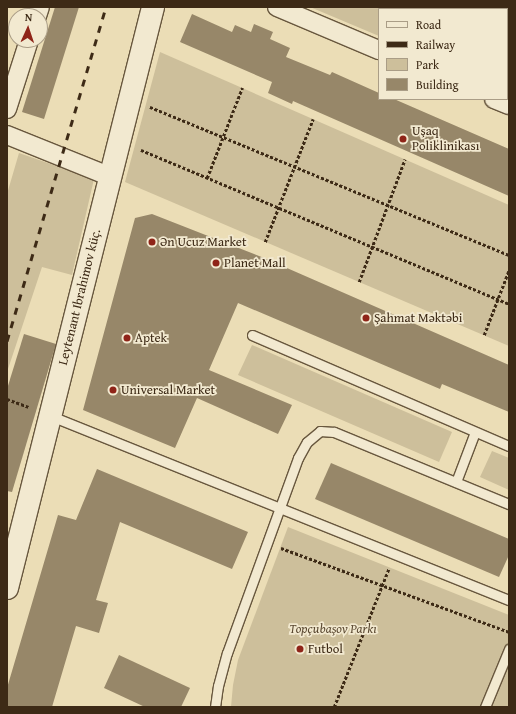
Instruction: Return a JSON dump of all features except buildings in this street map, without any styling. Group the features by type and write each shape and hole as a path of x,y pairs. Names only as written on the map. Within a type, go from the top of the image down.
{"street":[{"name":"Leytenant Ibrahimov küç.","path":"7,588 153,7"},
{"path":"277,7 378,50"},
{"path":"7,109 26,48"},
{"path":"496,100 509,105"},
{"path":"7,135 111,177"}],"lane":[{"path":"252,335 509,446"},
{"path":"51,416 509,600"},
{"path":"215,707 218,686 227,653 298,458 307,442 320,431 334,432 509,504"},
{"path":"456,482 475,432"},
{"path":"485,707 509,649"}],"path":[{"path":"207,178 242,88"},
{"path":"146,106 509,255"},
{"path":"265,242 313,119"},
{"path":"135,148 509,304"},
{"path":"359,282 405,159"},
{"path":"484,335 509,270"},
{"path":"280,548 509,633"},
{"path":"334,707 389,567"}],"green space":[{"path":"310,7 416,7 378,8 378,36"},
{"path":"160,52 509,205 509,346 125,182"},
{"path":"19,153 94,179 72,275 42,267 7,372 7,194"},
{"path":"252,345 452,432 439,462 238,375"},
{"path":"492,451 509,458 509,490 480,477"},
{"name":"Topçubaşov Parkı","path":"288,527 509,615 509,707 231,707 233,685 238,660"}],"railway":[{"path":"7,341 106,7"}],"place":[{"name":"Uşaq Poliklinikası","path":"403,139"},
{"name":"Ən Ucuz Market","path":"152,242"},
{"name":"Planet Mall","path":"216,263"},
{"name":"Şahmat Məktəbi","path":"366,318"},
{"name":"Aptek","path":"127,338"},
{"name":"Universal Market","path":"113,390"},
{"name":"Futbol","path":"300,649"}]}
